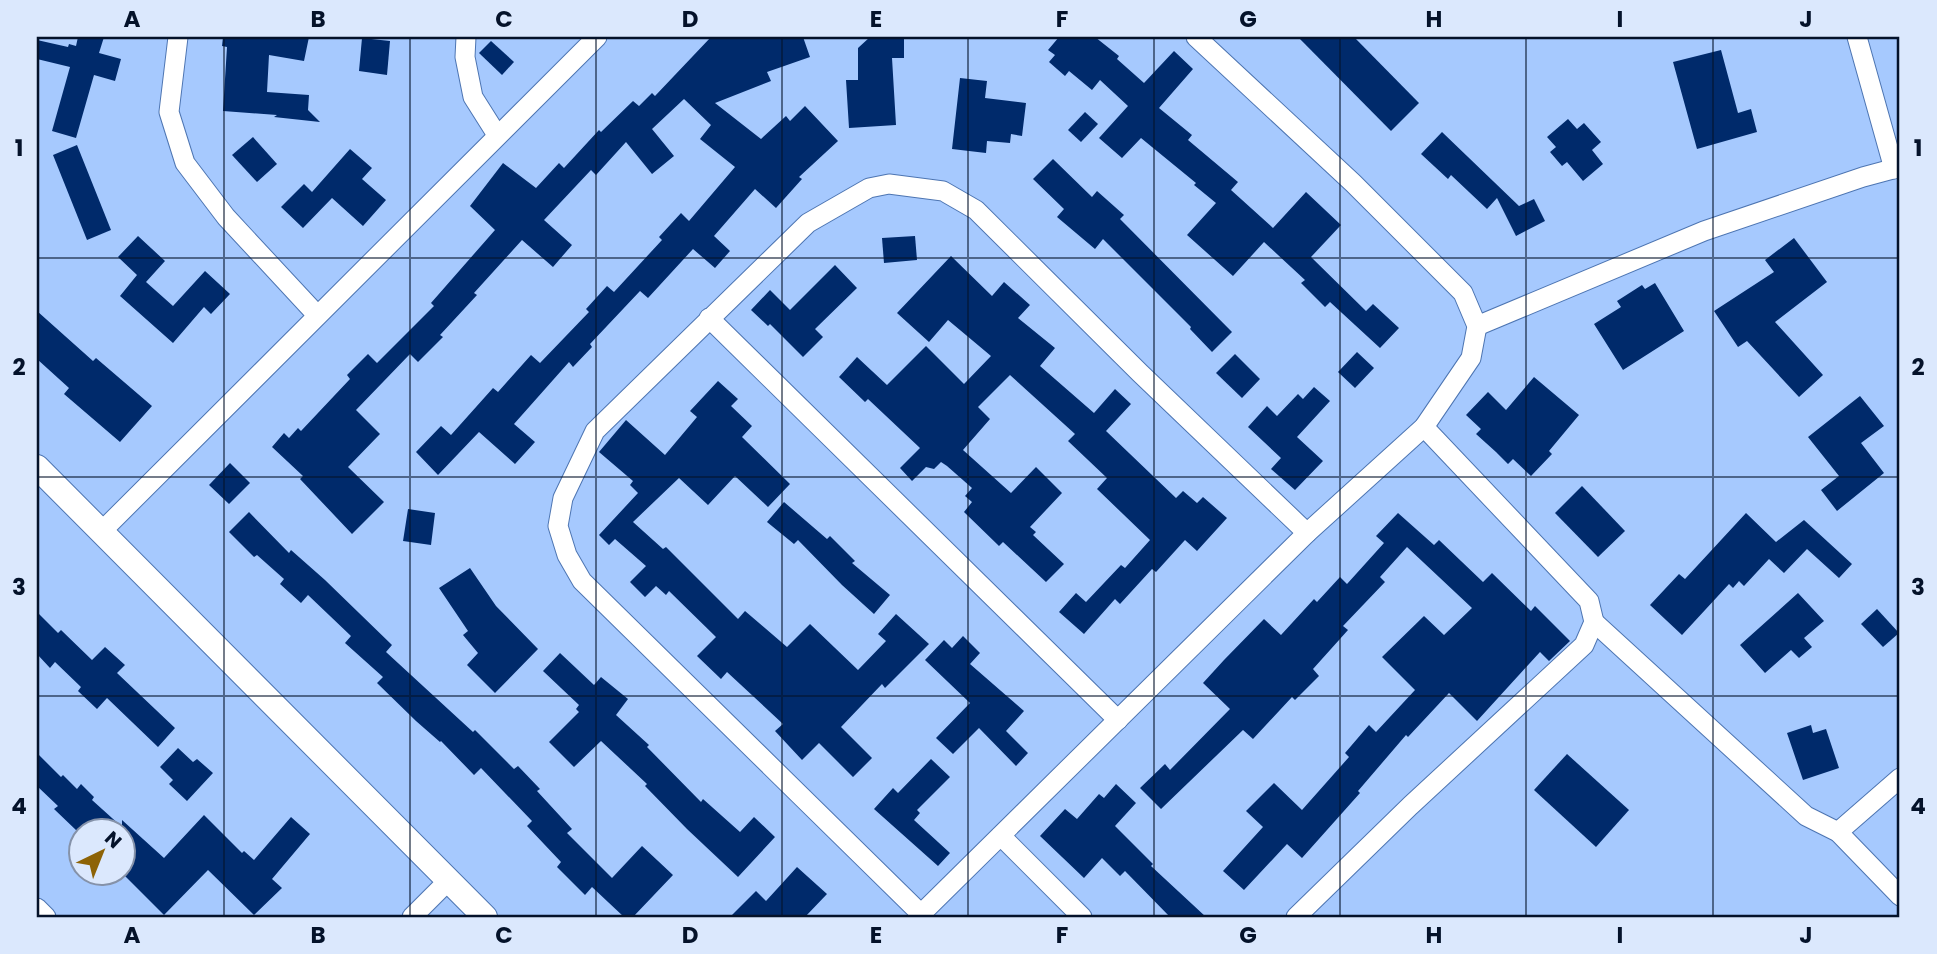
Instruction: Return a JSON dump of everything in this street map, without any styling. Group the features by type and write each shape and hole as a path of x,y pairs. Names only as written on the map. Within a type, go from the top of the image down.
{"street":[{"path":"177,37 169,112 185,163 226,217 317,315"},
{"path":"466,37 465,57 473,97 497,135"},
{"path":"101,532 597,37"},
{"path":"1196,37 1353,183 1463,293 1477,326 1471,358 1424,427 1307,533 919,916 582,581 567,555 558,526 563,498 595,430 808,223 869,188 889,184 943,191 976,210 1140,373 1307,533"},
{"path":"1477,326 1704,231 1897,168 1857,37"},
{"path":"709,318 1118,720"},
{"path":"1424,427 1588,601 1594,622 1806,816 1838,832 1900,896"},
{"path":"37,467 485,917"},
{"path":"1296,917 1410,806 1584,645 1594,622"},
{"path":"1838,832 1900,778"},
{"path":"1001,836 1082,917"},
{"path":"412,917 448,881"},
{"path":"37,908 46,917"}],"building":[{"path":"78,37 104,37 99,53 121,59 115,81 94,75 76,138 52,131 70,67 37,59 37,40 68,47 69,44 76,46"},
{"path":"223,37 309,37 304,61 269,55 267,92 309,95 308,110 320,122 274,117 277,115 223,111 227,47 222,46"},
{"path":"711,37 803,37 810,57 767,72 771,81 715,103 761,139 786,116 790,121 805,106 838,141 799,177 802,179 776,208 755,189 714,236 730,251 715,268 693,249 648,298 640,291 590,344 592,347 573,367 569,362 514,424 535,442 515,464 479,432 438,475 416,452 441,426 451,435 493,388 498,392 531,355 540,363 589,312 586,309 607,286 614,292 662,240 659,237 681,213 689,221 735,167 700,139 711,125 684,99 652,129 674,156 652,174 626,142 596,175 591,170 544,220 572,245 553,267 522,240 474,293 477,295 440,335 443,337 418,362 410,354 356,410 380,434 348,467 384,502 352,534 300,479 303,476 272,447 284,433 289,438 298,428 301,431 350,379 347,375 368,354 377,363 434,306 431,303 495,230 470,206 503,163 536,188 559,163 564,168 599,130 601,132 633,101 639,106 652,93 655,96"},
{"path":"870,37 904,37 904,58 892,58 896,125 849,128 846,80 858,80 858,48"},
{"path":"1059,37 1095,37 1119,56 1117,59 1144,83 1174,51 1193,69 1159,108 1192,135 1188,140 1238,182 1231,190 1273,228 1306,192 1341,225 1311,257 1366,311 1373,304 1399,328 1380,348 1330,302 1325,307 1301,283 1305,280 1264,242 1233,276 1187,235 1216,203 1141,138 1122,158 1099,138 1128,106 1100,80 1092,90 1069,71 1065,76 1049,62 1055,55 1048,50"},
{"path":"1298,37 1354,37 1419,103 1391,131"},
{"path":"362,38 390,41 387,75 359,71"},
{"path":"491,41 514,62 502,75 479,53"},
{"path":"1721,50 1738,113 1751,109 1757,132 1697,149 1673,62"},
{"path":"960,78 987,81 985,98 1026,103 1022,136 1011,134 1010,143 987,141 986,153 952,149"},
{"path":"1085,112 1098,124 1081,142 1068,130"},
{"path":"1568,119 1577,129 1584,123 1601,142 1592,150 1603,164 1583,181 1567,162 1562,166 1550,152 1556,147 1547,137"},
{"path":"1442,132 1519,206 1534,199 1545,221 1516,236 1497,198 1487,209 1451,175 1448,179 1421,154"},
{"path":"253,137 277,164 257,182 232,155"},
{"path":"77,145 111,230 87,240 53,155"},
{"path":"350,149 372,168 362,179 386,200 363,226 332,198 303,228 281,207 304,184 312,192"},
{"path":"1053,159 1092,197 1097,191 1124,215 1120,219 1232,332 1212,352 1191,327 1103,239 1095,249 1057,217 1064,209 1033,179"},
{"path":"138,236 165,261 146,282 173,306 205,271 230,294 211,314 204,307 173,343 120,296 137,275 118,257"},
{"path":"915,236 917,260 884,263 882,238"},
{"path":"1794,238 1827,282 1775,322 1823,375 1799,397 1747,341 1738,347 1714,311 1774,272 1765,260"},
{"path":"951,256 992,296 1004,282 1030,305 1018,318 1055,348 1040,366 1094,413 1115,389 1131,404 1106,431 1176,498 1183,491 1197,503 1203,497 1227,518 1197,551 1185,540 1156,572 1152,569 1120,604 1115,599 1084,634 1059,612 1076,593 1086,602 1121,565 1125,568 1150,540 1097,489 1107,478 1068,441 1075,434 1010,375 978,407 990,419 963,450 1011,493 1036,467 1062,493 1030,527 1036,532 1033,535 1064,564 1046,582 1003,542 999,546 964,512 972,502 965,496 972,488 947,466 941,462 934,469 926,467 912,481 900,468 920,448 868,399 865,402 839,377 857,357 887,385 926,346 964,384 991,356 948,320 929,342 897,313"},
{"path":"835,265 857,288 815,329 823,337 803,357 770,324 768,326 751,310 770,290 790,310"},
{"path":"1655,283 1684,331 1623,370 1594,324 1621,307 1617,301 1642,285 1645,289"},
{"path":"37,311 93,361 96,358 152,406 120,442 64,394 69,388 37,359"},
{"path":"1357,352 1374,368 1355,388 1338,372"},
{"path":"1235,354 1260,379 1242,398 1216,373"},
{"path":"1534,377 1579,415 1549,451 1552,454 1531,476 1513,459 1508,464 1476,434 1481,429 1466,415 1488,392 1506,410"},
{"path":"718,381 738,399 731,406 752,426 742,437 790,484 768,507 735,476 708,505 679,478 633,522 663,549 666,547 738,619 745,611 787,647 810,624 858,670 886,641 878,634 896,614 929,644 885,688 882,684 841,727 872,758 853,777 819,743 802,760 775,731 783,724 727,672 721,679 697,656 716,637 669,591 666,595 656,586 645,597 630,582 646,566 615,539 609,545 599,535 638,493 630,485 633,481 599,452 626,420 665,455 697,417 690,411"},
{"path":"1314,387 1330,401 1297,437 1323,461 1295,490 1271,469 1281,458 1248,427 1267,406 1277,416 1298,394 1303,399"},
{"path":"1860,396 1884,426 1861,443 1884,473 1837,511 1821,490 1839,476 1808,437"},
{"path":"230,463 250,483 229,504 209,485"},
{"path":"1582,486 1625,531 1598,557 1555,513"},
{"path":"784,502 827,539 830,536 855,561 852,563 890,595 874,614 798,540 794,544 767,522"},
{"path":"408,509 435,513 431,545 403,541"},
{"path":"249,512 289,553 291,550 325,580 392,645 386,652 473,732 475,730 514,769 518,766 572,829 567,833 612,878 642,846 673,875 633,917 624,917 592,887 585,895 557,867 561,862 527,826 532,821 481,768 474,775 441,741 416,721 377,683 383,677 345,643 351,636 308,595 301,603 280,584 284,579 257,555 254,557 229,532"},
{"path":"1398,513 1434,545 1439,540 1483,582 1492,573 1531,611 1535,606 1570,641 1549,661 1540,652 1477,721 1449,693 1408,737 1406,735 1358,791 1360,793 1302,858 1287,844 1244,890 1223,871 1263,827 1246,811 1274,783 1302,810 1349,757 1345,753 1369,725 1376,732 1415,690 1382,657 1424,616 1444,635 1472,608 1407,547 1380,577 1385,582 1343,626 1348,630 1313,669 1319,676 1295,700 1292,697 1253,739 1243,730 1161,809 1140,788 1165,764 1170,770 1230,709 1203,683 1224,660 1264,619 1281,635 1314,599 1317,602 1340,577 1347,584 1384,543 1376,536"},
{"path":"1746,513 1776,542 1804,520 1852,564 1839,578 1807,549 1784,573 1769,559 1744,586 1739,581 1733,588 1729,584 1682,635 1650,605 1679,574 1685,579"},
{"path":"470,568 496,606 538,649 495,693 467,665 478,653 463,635 468,631 439,588"},
{"path":"1798,593 1824,621 1804,638 1812,647 1799,658 1791,650 1765,673 1740,645"},
{"path":"1877,609 1899,633 1883,647 1861,624"},
{"path":"37,612 58,633 61,630 92,660 105,647 125,665 117,673 175,728 158,747 107,698 97,709 78,691 81,687 55,662 50,668 37,654"},
{"path":"963,636 980,653 970,664 1024,711 1006,731 1028,753 1016,766 979,728 953,754 936,738 970,703 925,660 944,640 952,648"},
{"path":"560,653 594,685 601,677 628,699 616,715 649,745 647,747 701,802 703,799 740,832 754,817 775,837 738,877 601,741 574,767 549,742 579,712 576,709 579,705 543,671"},
{"path":"1811,725 1813,733 1826,729 1839,768 1803,780 1787,733"},
{"path":"178,748 193,762 197,759 213,773 187,801 169,784 173,780 160,767"},
{"path":"37,753 77,789 81,784 94,797 92,800 112,818 66,818 66,820 54,809 58,806 37,786"},
{"path":"1567,754 1629,810 1596,847 1534,790"},
{"path":"931,759 950,777 917,810 920,813 914,820 950,853 938,866 874,809 893,788 898,793"},
{"path":"1116,784 1136,803 1115,826 1153,864 1151,866 1206,917 1170,917 1125,871 1120,876 1102,858 1084,878 1040,836 1065,809 1077,819 1099,794 1104,798"},
{"path":"204,815 242,853 244,851 254,860 291,817 310,834 272,879 282,888 254,915 208,870 164,915 136,887 136,833 164,858"},
{"path":"797,867 827,894 805,917 730,917 756,891 766,901"}]}
